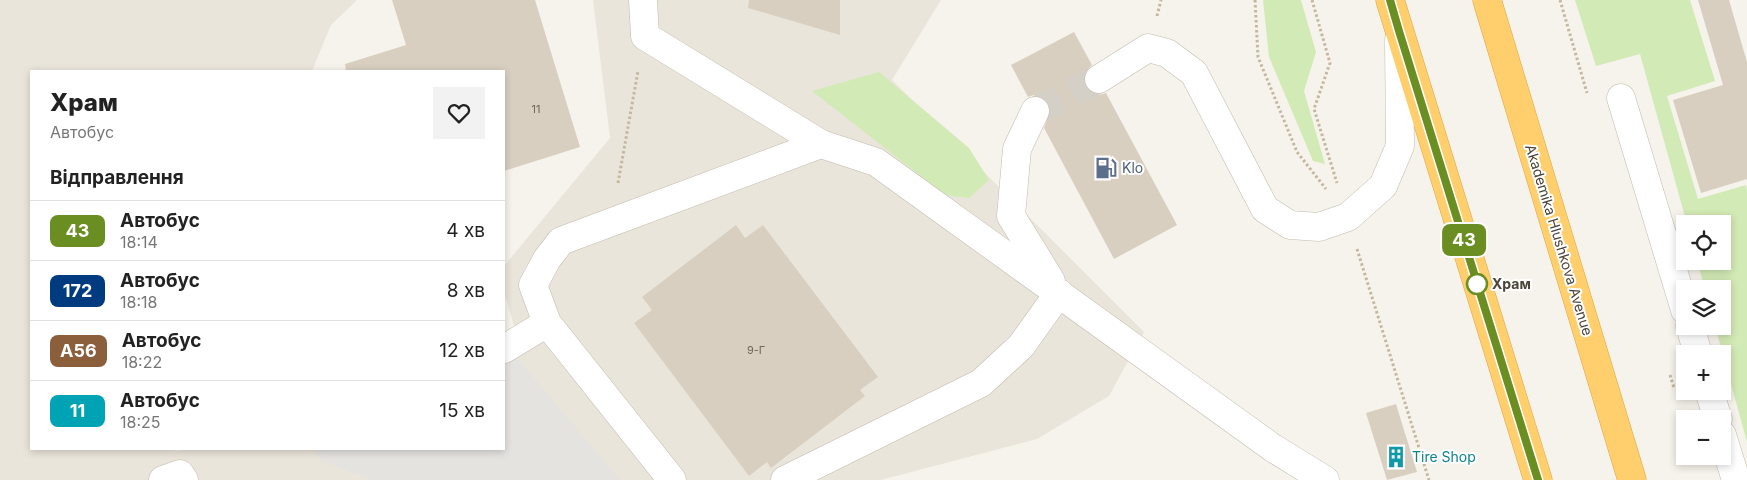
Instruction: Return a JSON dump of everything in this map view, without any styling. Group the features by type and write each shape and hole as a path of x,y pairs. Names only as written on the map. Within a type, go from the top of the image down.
{"highway":[{"path":"1390,0 1538,480"},
{"name":"Akademika Hlushkova Avenue","path":"1487,0 1632,480"}],"lane":[{"path":"642,0 644,36 821,144 876,162 1273,448 1325,480"},
{"path":"1099,79 1148,48 1167,53 1194,73 1265,209 1290,225 1319,227 1348,217 1383,186 1400,146 1399,31"},
{"path":"1621,98 1676,280"},
{"path":"1035,111 1017,149 1011,216 1059,293"},
{"path":"672,480 547,324 533,284 546,258 561,241 821,144"},
{"path":"786,480 981,383 1021,346 1059,293"},
{"path":"505,348 547,324"},
{"path":"1731,464 1736,480"},
{"path":"163,480 180,474 184,480"}],"path":[{"path":"1255,0 1258,57 1297,152 1348,217"},
{"path":"612,221 644,36"}],"shaded area":[{"path":"0,0 357,0 331,25 312,70 30,70 30,450 178,450 170,453 180,450 505,450 516,333 505,294 505,265 610,138 593,0 941,0 892,80 1144,332 1109,396 1037,439 881,480 0,480"},
{"path":"505,343 620,480 373,480 321,461 316,450 505,450"}],"green space":[{"path":"1263,0 1301,0 1316,52 1304,91 1325,164 1313,161 1269,57"},
{"path":"1575,0 1690,0 1715,81 1667,96 1698,199 1746,185 1747,442 1731,384 1731,345 1720,345 1717,335 1731,335 1731,280 1702,280 1700,270 1731,270 1731,215 1685,215 1640,54 1596,66"},
{"path":"879,72 969,148 989,180 969,198 945,195 812,91"}],"building":[{"path":"392,0 535,0 580,147 505,171 505,70 346,70 345,64 406,45"},
{"path":"749,0 840,0 840,35 748,8"},
{"path":"1698,0 1729,0 1747,62 1747,179 1701,193 1673,100 1723,85"},
{"name":"Klo","path":"1074,32 1092,65 1085,72 1083,80 1086,87 1092,93 1099,95 1106,93 1177,225 1114,259 1044,128 1051,110 1048,103 1041,97 1034,95 1028,97 1011,65"},
{"path":"736,225 745,238 763,225 878,377 860,390 865,396 771,468 767,462 749,476 634,323 652,310 642,297"},
{"name":"Tire Shop","path":"1396,404 1417,472 1387,480 1366,413"}],"tunnel":[{"path":"1035,111 1099,79"}],"bus line":[{"name":"43","path":"1390,0 1538,480"}],"place":[{"name":"Klo","path":"1106,168"},
{"name":"Храм","path":"1477,284"},
{"name":"Tire Shop","path":"1396,457"}]}
